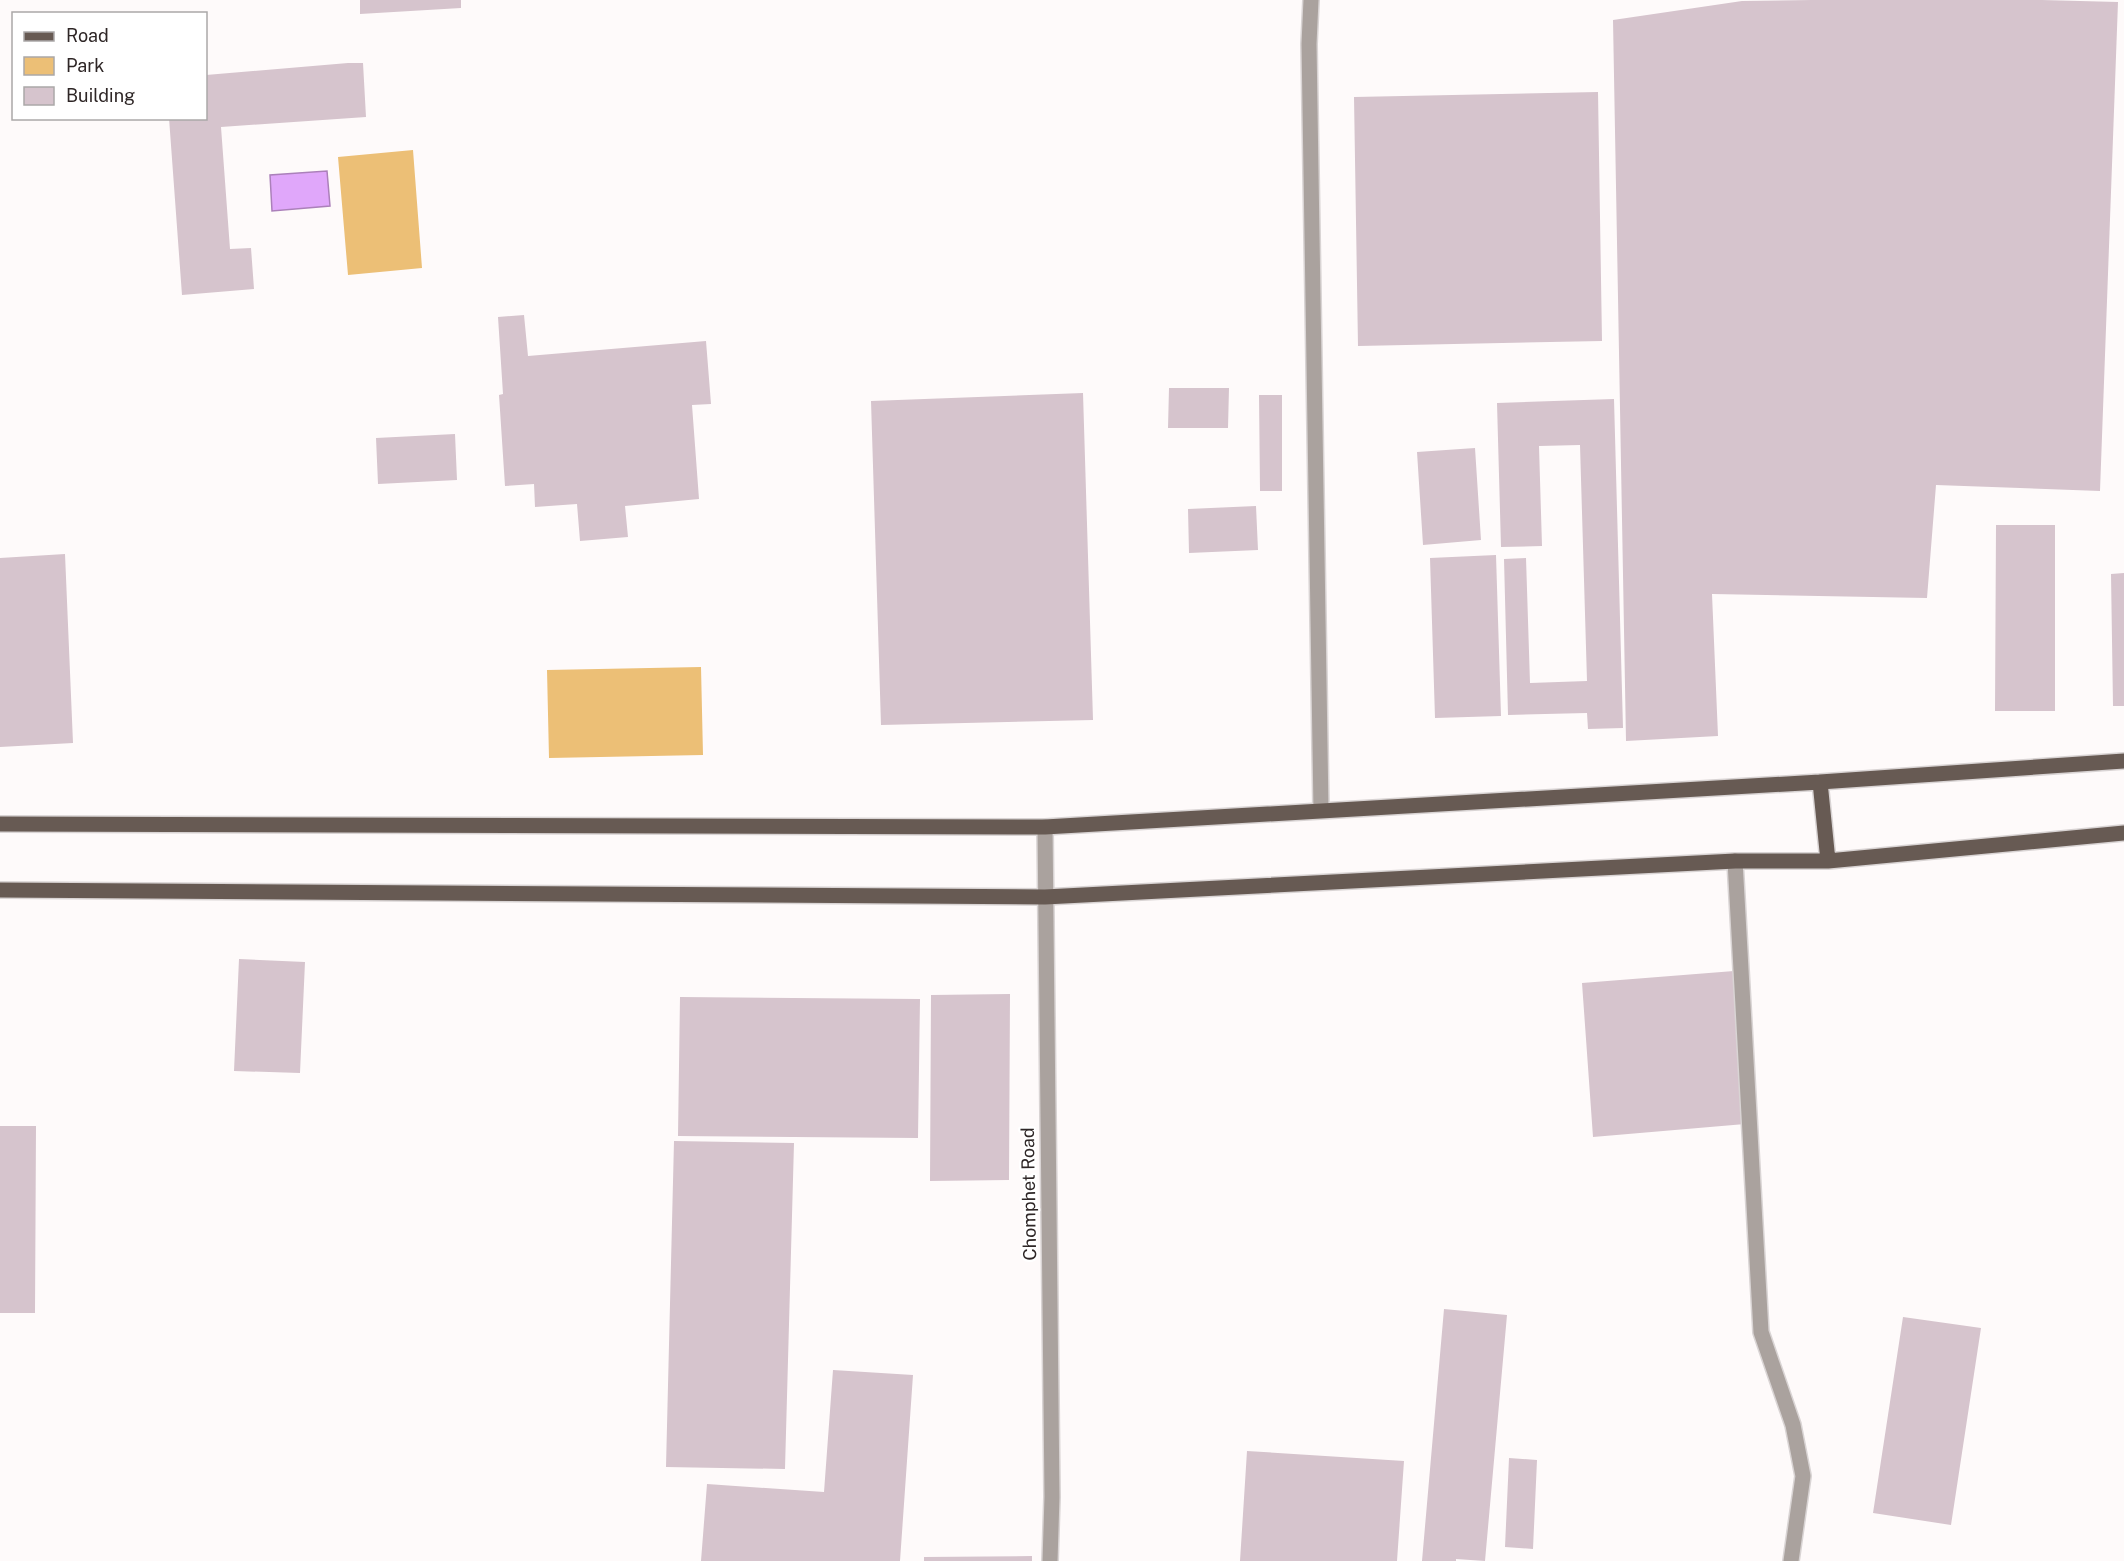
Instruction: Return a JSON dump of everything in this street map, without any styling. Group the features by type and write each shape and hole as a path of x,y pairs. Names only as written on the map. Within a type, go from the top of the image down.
{"main road":[{"path":"0,824 1046,827 1820,782 2124,761"},
{"path":"1820,782 1828,861"},
{"path":"0,890 1045,897 1735,861 1828,861 2124,833"}],"street":[{"path":"1311,0 1309,68 1321,810"},
{"name":"Chomphet Road","path":"1046,827 1052,1497 1050,1561"},
{"path":"1735,861 1761,1332 1793,1425 1803,1476 1791,1561"}],"green space":[{"path":"413,150 422,268 348,275 338,157"},
{"path":"701,667 703,755 549,758 547,670"}],"shaded area":[{"path":"327,171 330,206 272,211 270,175"}],"building":[{"path":"360,0 461,0 461,8 360,14"},
{"path":"1742,1 2118,2 2100,491 1936,485 1927,598 1712,594 1718,736 1626,741 1613,20"},
{"path":"363,63 366,117 221,127 230,249 251,248 254,289 182,295 169,120 207,120 207,75"},
{"path":"1598,92 1602,341 1358,346 1354,97"},
{"path":"524,315 528,356 706,341 711,404 692,405 699,499 625,506 628,537 580,541 577,504 535,507 534,484 505,486 499,395 503,394 498,317"},
{"path":"1169,388 1229,388 1228,428 1168,428"},
{"path":"1083,393 1093,720 881,725 871,401"},
{"path":"1259,395 1282,395 1282,491 1260,491"},
{"path":"1614,399 1623,728 1588,729 1587,713 1508,715 1504,559 1526,558 1530,683 1587,681 1580,445 1539,446 1542,546 1501,547 1497,403"},
{"path":"455,434 457,480 378,484 376,438"},
{"path":"1475,448 1481,540 1423,545 1417,452"},
{"path":"1256,506 1258,550 1189,553 1188,509"},
{"path":"1996,525 2055,525 2055,711 1995,711"},
{"path":"65,554 73,743 0,747 0,558"},
{"path":"1496,555 1501,716 1435,718 1430,558"},
{"path":"2124,573 2124,706 2113,706 2111,574"},
{"path":"239,959 305,962 300,1073 234,1071"},
{"path":"1734,971 1745,1124 1593,1137 1582,983"},
{"path":"1010,994 1009,1180 930,1181 931,995"},
{"path":"680,997 920,999 918,1138 678,1136"},
{"path":"0,1126 36,1126 35,1313 0,1313"},
{"path":"674,1141 794,1143 785,1469 666,1467"},
{"path":"1444,1309 1507,1315 1485,1561 1456,1559 1456,1561 1422,1561"},
{"path":"1903,1317 1981,1328 1951,1525 1873,1513"},
{"path":"833,1370 913,1375 900,1561 701,1561 707,1484 824,1492"},
{"path":"1247,1451 1404,1461 1397,1561 1240,1561"},
{"path":"1509,1458 1537,1460 1533,1549 1505,1547"},
{"path":"1032,1556 1032,1561 924,1561 924,1557"}]}
